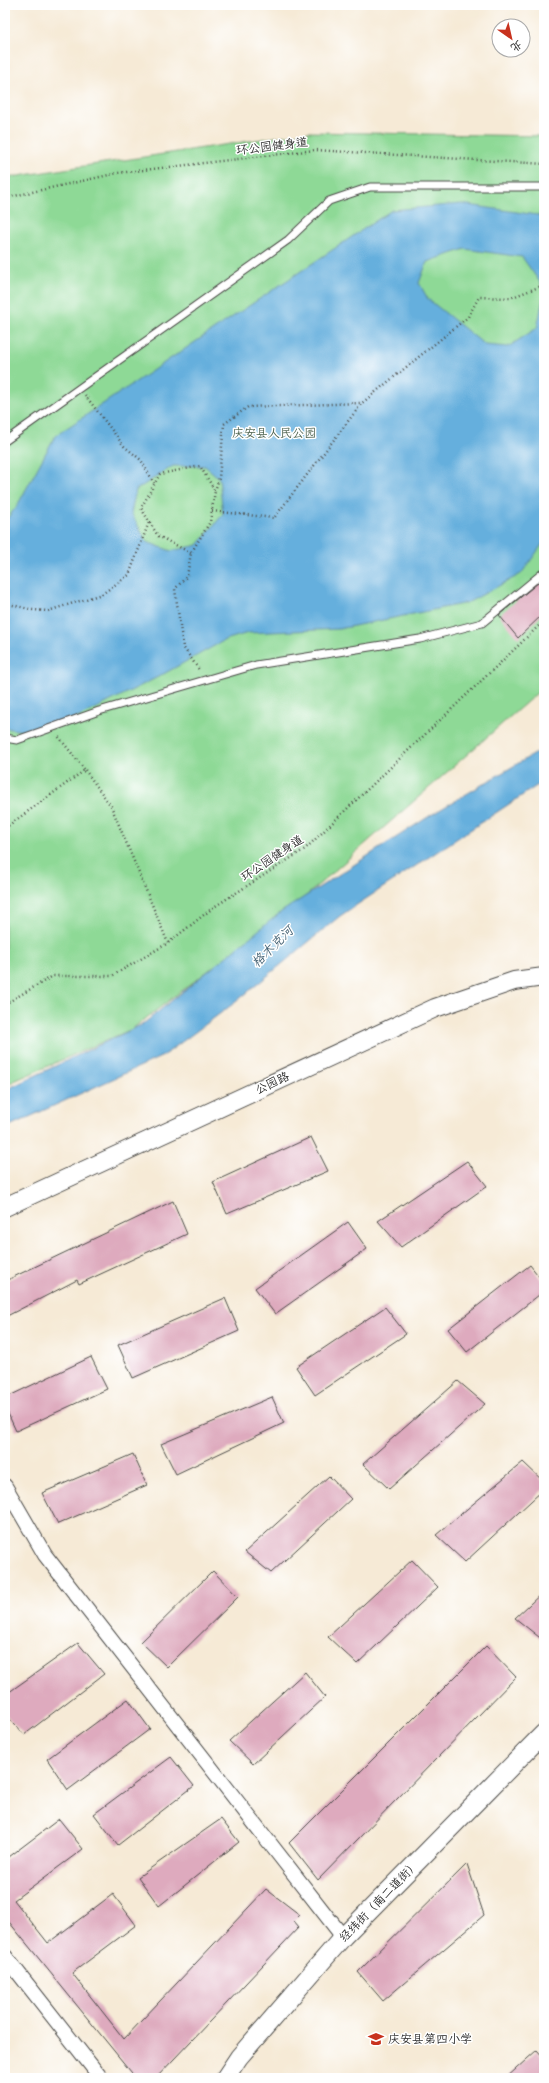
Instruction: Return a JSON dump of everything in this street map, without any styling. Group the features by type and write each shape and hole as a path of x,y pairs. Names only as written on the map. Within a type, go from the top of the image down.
{"street":[{"name":"公园路","path":"5,1207 435,1008 514,981 544,977"},
{"path":"5,1486 45,1555 342,1938"},
{"name":"经纬街（南二道街）","path":"225,2078 239,2057 342,1938 544,1733"},
{"path":"5,1956 101,2078"}],"lane":[{"path":"5,441 288,240 329,201 370,187 544,187"},
{"path":"5,738 17,740 99,711 256,665 420,639 482,624 544,572"}],"path":[{"name":"环公园健身道","path":"5,198 118,173 315,150 544,164"},
{"path":"212,511 274,518 362,403 468,317 479,297 510,298 544,285"},
{"path":"80,388 124,446 141,460 154,484"},
{"path":"206,680 182,646 175,589 187,576 191,553 210,522 215,491 220,478 224,424 248,407 362,403"},
{"path":"191,553 158,536 141,508 160,474 200,466 215,491"},
{"path":"5,603 48,612 102,594 129,575 149,522"},
{"name":"环公园健身道","path":"5,1004 52,976 112,976 168,943 214,907 305,849 544,621"},
{"path":"52,728 111,806 168,943"},
{"path":"5,828 85,770"}],"green space":[{"name":"庆安县人民公园","path":"309,132 544,136 544,687 307,895 132,1029 5,1085 5,178"}],"water":[{"path":"461,204 544,216 544,288 522,257 465,249 427,262 419,283 428,299 485,345 508,347 537,328 544,294 544,542 521,574 467,603 339,629 248,633 225,640 158,677 77,718 28,732 5,728 5,521 17,506 55,436 392,210","holes":["173,466 205,466 219,478 223,514 198,545 171,551 147,542 131,513 136,490"]},
{"name":"格木克河","path":"544,748 544,781 340,916 237,1001 163,1056 5,1128 5,1090 143,1024 281,912 431,815"}],"building":[{"path":"544,578 544,613 518,638 499,615"},
{"path":"311,1137 328,1171 227,1214 213,1182"},
{"path":"467,1161 487,1186 401,1247 378,1221"},
{"path":"173,1201 187,1234 79,1284 77,1280 5,1317 5,1281"},
{"path":"348,1222 367,1249 275,1314 255,1288"},
{"path":"530,1265 544,1283 544,1291 467,1352 448,1329"},
{"path":"225,1298 239,1331 133,1378 118,1345"},
{"path":"385,1307 406,1334 315,1395 296,1367"},
{"path":"91,1357 107,1389 16,1431 5,1407 5,1398"},
{"path":"458,1381 485,1404 389,1489 363,1464"},
{"path":"272,1397 284,1423 176,1474 161,1444"},
{"path":"133,1454 147,1485 58,1524 42,1493"},
{"path":"523,1462 544,1482 544,1489 465,1562 436,1535"},
{"path":"329,1476 351,1499 271,1573 245,1552"},
{"path":"412,1560 438,1587 357,1664 328,1637"},
{"path":"213,1571 238,1597 167,1667 141,1642"},
{"path":"544,1591 544,1641 515,1618"},
{"path":"78,1643 104,1674 24,1735 5,1714 5,1695"},
{"path":"486,1646 516,1677 318,1880 289,1843"},
{"path":"305,1672 325,1697 253,1764 229,1741"},
{"path":"128,1699 150,1729 68,1790 47,1759"},
{"path":"171,1757 194,1786 118,1845 94,1814"},
{"path":"59,1819 83,1849 14,1900 48,1943 113,1894 136,1925 72,1973 124,2039 266,1889 300,1915 294,1921 299,1927 156,2078 136,2078 5,1917 5,1860"},
{"path":"221,1819 239,1842 159,1906 138,1877"},
{"path":"467,1864 484,1915 383,2001 358,1972"},
{"path":"537,2050 544,2058 544,2078 506,2078"}],"place":[{"name":"庆安县第四小学","path":"376,2039"}]}
